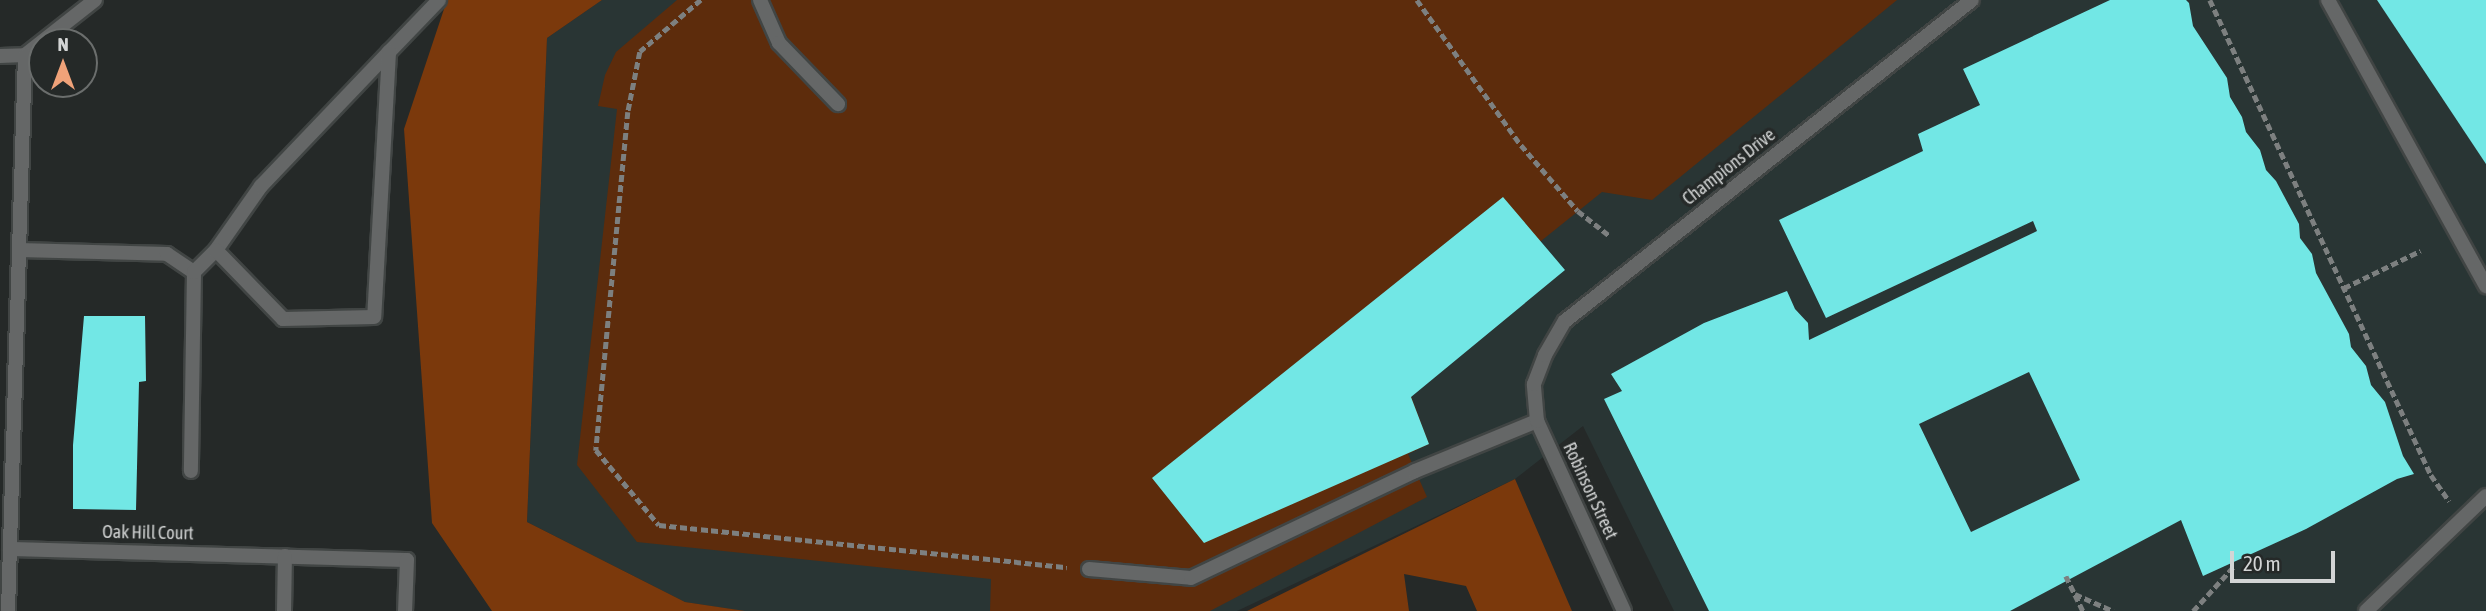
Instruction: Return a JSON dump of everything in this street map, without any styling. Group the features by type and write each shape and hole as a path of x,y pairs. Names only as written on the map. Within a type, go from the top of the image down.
{"street":[{"path":"0,56 25,55 95,0"},
{"path":"191,471 194,272 216,250 261,187 439,0"},
{"path":"760,0 779,43 838,104"},
{"name":"Champions Drive","path":"1534,384 1545,355 1565,320 1972,0"},
{"path":"2328,0 2486,286"},
{"path":"216,250 283,319 374,317 389,52"},
{"path":"8,611 10,548 6,482 19,250 25,55"},
{"path":"19,250 167,254 194,272"},
{"name":"Robinson Street","path":"1534,384 1537,421 1624,611"},
{"path":"1088,569 1191,578 1415,471 1537,421"},
{"path":"2365,611 2486,496"},
{"name":"Oak Hill Court","path":"10,548 407,559 405,611"},
{"path":"284,611 285,556"}],"path":[{"path":"701,0 640,52 628,112 596,450 659,525 1088,569"},
{"path":"1417,0 1521,145 1578,211 1610,236"},
{"path":"2210,0 2431,475"},
{"path":"2344,288 2420,251"},
{"path":"2193,611 2235,565"},
{"path":"2066,576 2083,611"},
{"path":"2075,594 2113,611"}],"shaded area":[{"path":"447,0 602,0 547,38 527,522 685,602 745,611 492,611 432,523 404,129"},
{"path":"602,0 2486,0 2486,611 1674,611 1583,426 1515,479 1237,611 743,611 685,602 527,522 547,38"},
{"path":"677,0 1897,0 1652,200 1602,192 1541,241 1411,396 1429,444 1408,454 1427,497 1210,611 990,611 991,579 637,542 577,465 617,109 598,106 605,75 616,52"},
{"path":"1515,479 1572,611 1477,611 1466,586 1404,574 1409,611 1247,611"}],"building":[{"path":"2110,0 2186,0 2189,3 2193,26 2227,78 2230,97 2242,117 2246,132 2260,150 2266,170 2276,181 2299,224 2300,238 2312,254 2316,273 2349,334 2351,347 2366,366 2371,385 2385,402 2403,456 2414,474 2397,479 2306,529 2203,576 2181,520 2010,611 1709,611 1604,399 1622,391 1611,374 1704,323 1787,291 1795,309 1808,323 1809,340 2037,231 2033,221 1826,318 1779,220 1923,151 1918,134 1980,105 1963,69","holes":["2029,372 2080,480 1971,532 1919,424"]},
{"path":"2377,0 2486,0 2486,164"},
{"path":"1503,197 1565,270 1411,397 1429,444 1204,543 1152,478"},
{"path":"84,316 145,316 146,381 139,382 136,510 73,509 73,445"}]}
